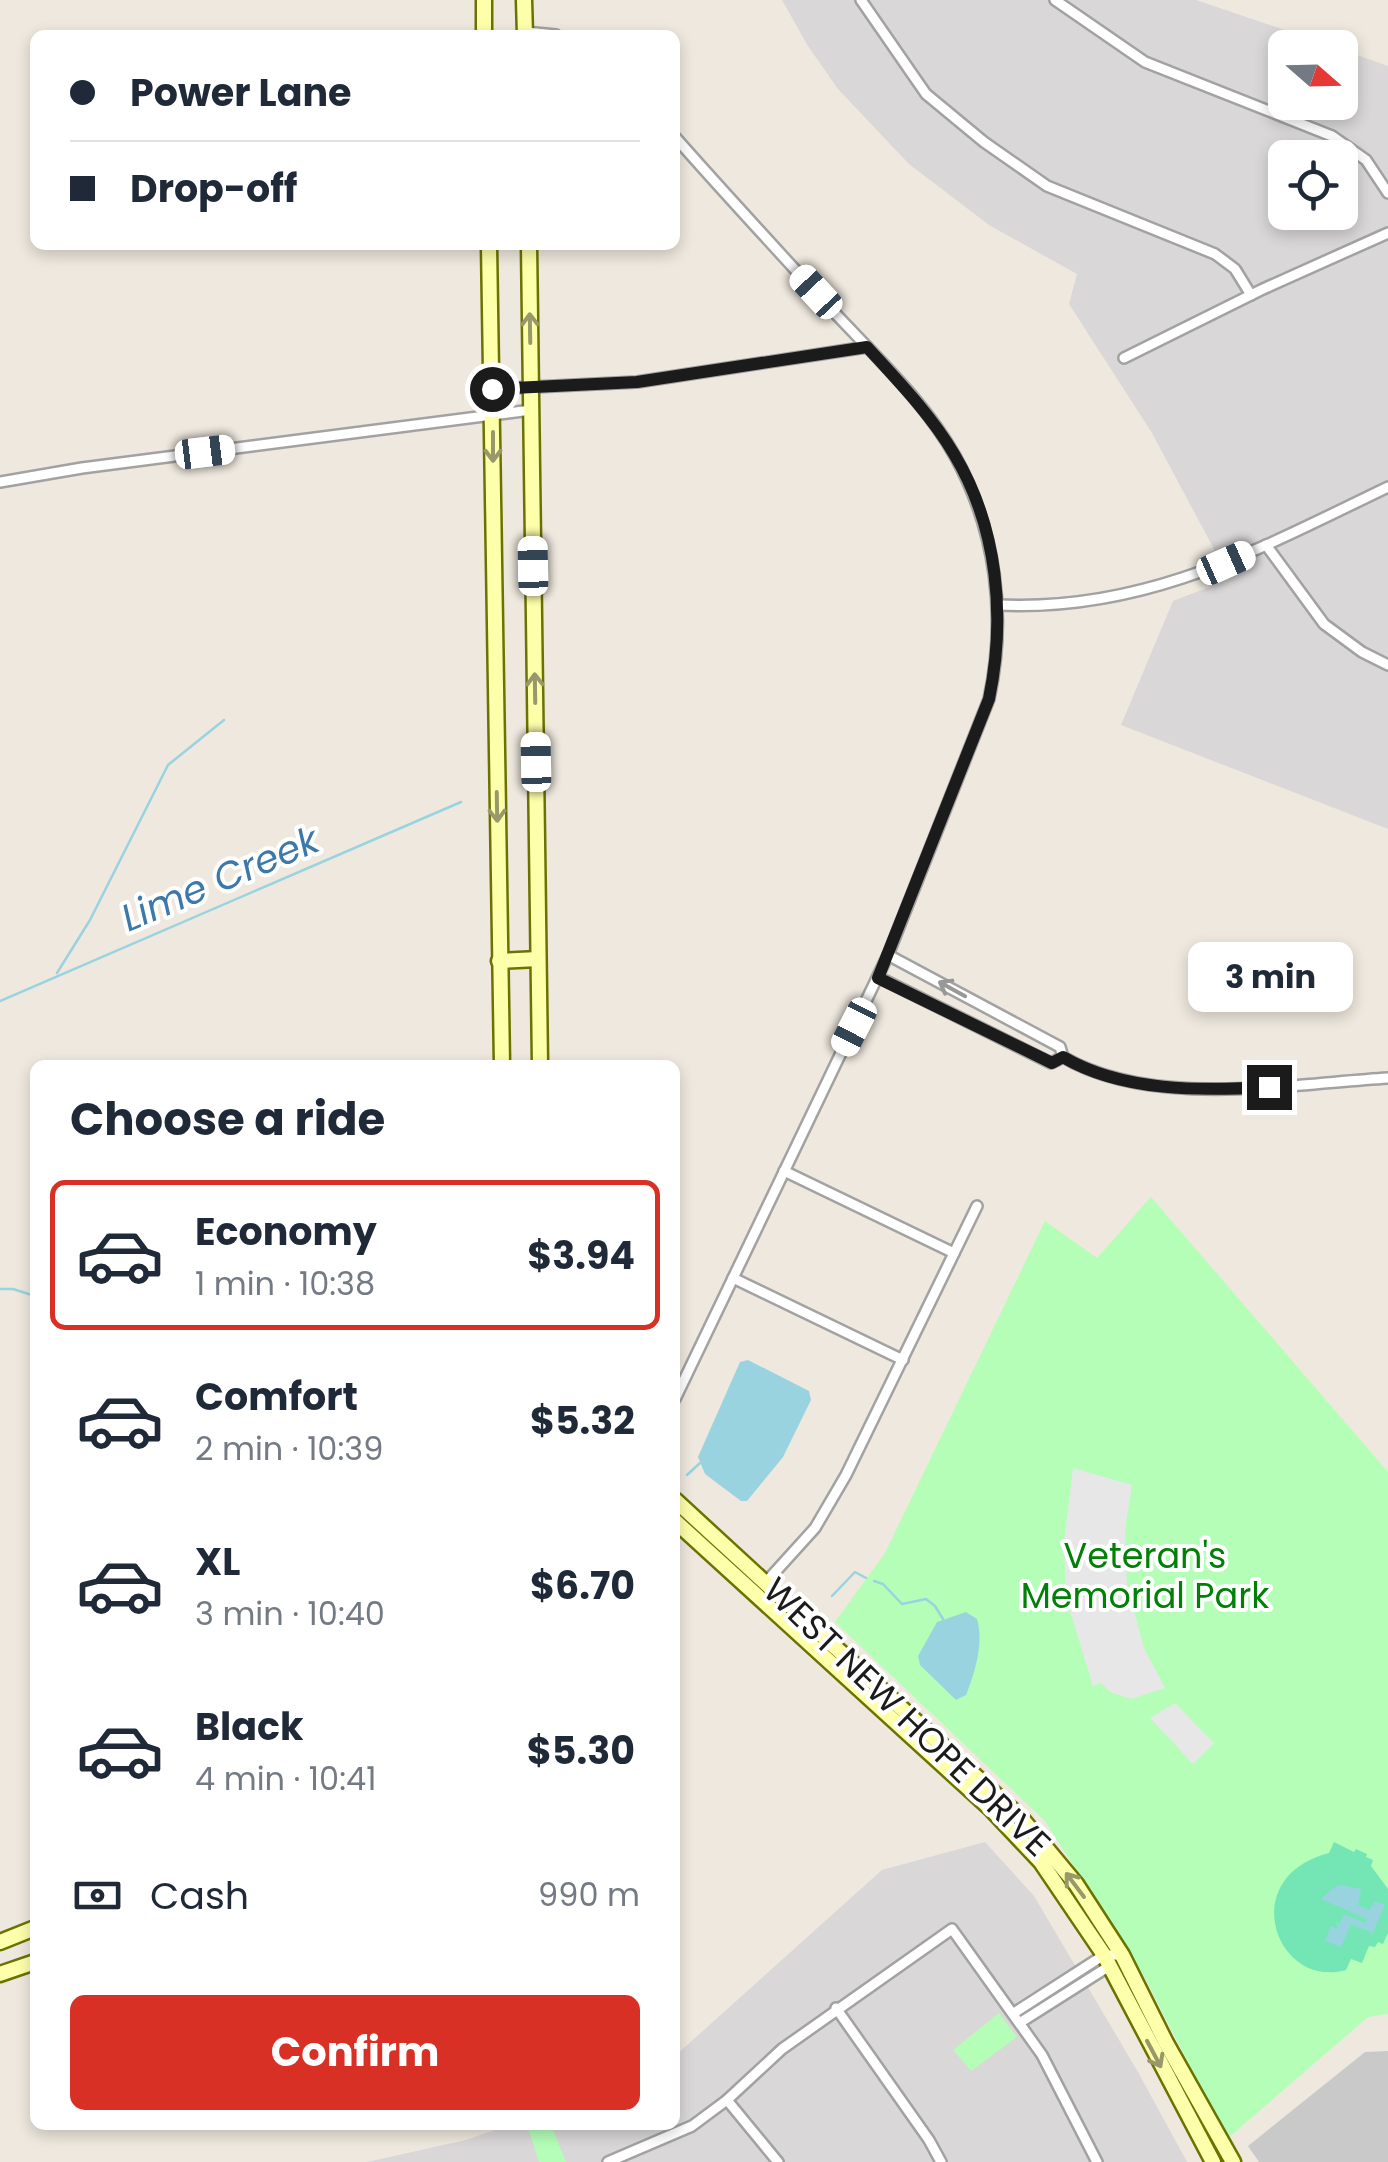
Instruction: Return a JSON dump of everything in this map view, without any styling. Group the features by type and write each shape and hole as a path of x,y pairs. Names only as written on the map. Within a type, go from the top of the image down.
{"main road":[{"path":"484,0 484,30"},
{"path":"524,0 525,30"},
{"path":"489,250 502,1060"},
{"path":"529,250 540,1060"},
{"path":"499,961 538,959"},
{"name":"WEST NEW HOPE DRIVE","path":"680,1504 1022,1819 1076,1884 1122,1955 1166,2044 1233,2162"},
{"name":"WEST NEW HOPE DRIVE","path":"680,1526 1007,1824 1041,1862 1106,1961 1213,2162"},
{"path":"0,1942 30,1930"},
{"path":"0,1974 30,1964"}],"street":[{"path":"861,0 926,94 984,142 1047,186 1215,254 1235,269 1251,296"},
{"path":"1055,0 1145,62 1332,136 1366,160 1388,193"},
{"path":"680,141 918,405 954,454 975,498 992,551 998,605 996,665 989,699 888,955 680,1389"},
{"path":"1124,358 1388,233"},
{"path":"492,389 637,382 867,347"},
{"path":"0,482 531,410"},
{"path":"998,605 1071,605 1174,583 1266,546 1388,487"},
{"path":"1266,546 1324,624 1362,652 1388,665"},
{"path":"888,955 1060,1048 1063,1057 1144,1084 1260,1088 1388,1078"},
{"path":"878,978 1052,1063 1063,1057"},
{"path":"784,1170 954,1252"},
{"path":"767,1581 815,1528 846,1476 977,1206"},
{"path":"733,1278 903,1360"},
{"path":"608,2162 674,2136 728,2100 782,2049 952,1929 1042,2055 1098,2162"},
{"path":"1014,2013 1122,1955"},
{"path":"1021,2022 1106,1961"},
{"path":"836,2008 930,2140 941,2162"},
{"path":"728,2100 778,2162"}],"shaded area":[{"path":"782,0 1196,0 1285,30 1268,30 1268,120 1358,120 1358,55 1388,66 1388,829 1121,725 1173,601 1230,579 1152,433 1069,304 1077,274 989,225 909,164 838,89"},
{"path":"1073,1468 1132,1485 1125,1530 1127,1585 1144,1648 1165,1688 1131,1699 1110,1692 1101,1683 1093,1686 1066,1598 1064,1543"},
{"path":"1175,1703 1214,1743 1193,1764 1150,1718"},
{"path":"985,1842 1034,1896 1187,2162 367,2162 495,2130 680,2130 680,2052 882,1870"},
{"path":"1388,2051 1388,2162 1259,2162 1248,2146 1365,2052"}],"green space":[{"name":"Veteran's Memorial Park","path":"1151,1197 1388,1472 1388,2014 1368,2017 1227,2139 1145,1978 1045,1821 835,1622 885,1553 1045,1221 1097,1258"},
{"path":"1334,1842 1373,1860 1371,1866 1388,1889 1388,1933 1383,1944 1369,1946 1362,1963 1351,1959 1346,1970 1321,1972 1301,1964 1285,1948 1276,1928 1275,1906 1282,1884 1300,1866 1329,1853"},
{"path":"999,2013 1017,2037 971,2071 953,2050"},
{"path":"529,2130 553,2130 566,2162 539,2162"}],"water":[{"path":"748,1360 809,1391 811,1400 783,1457 747,1501 741,1501 705,1474 698,1457 740,1362"},
{"path":"966,1612 977,1619 979,1648 966,1695 956,1700 920,1665 918,1656 937,1622"},
{"path":"1341,1885 1361,1889 1358,1905 1370,1910 1374,1901 1385,1905 1371,1937 1371,1932 1351,1924 1341,1947 1325,1941 1331,1926 1338,1929 1336,1923 1344,1914 1365,1923 1367,1919 1321,1899"}],"waterway":[{"path":"57,973 90,920 168,765 224,720"},
{"name":"Lime Creek","path":"0,1001 461,802"},
{"path":"0,1289 30,1294"},
{"path":"687,1475 700,1463"},
{"path":"832,1596 855,1572 866,1578"},
{"path":"874,1581 883,1584 902,1604 926,1599 943,1619"}],"route":[{"path":"492,389 637,382 867,347 898,380 954,454 975,498 992,551 999,614 989,699 878,978 1052,1063 1063,1057 1144,1084 1269,1087"}]}
